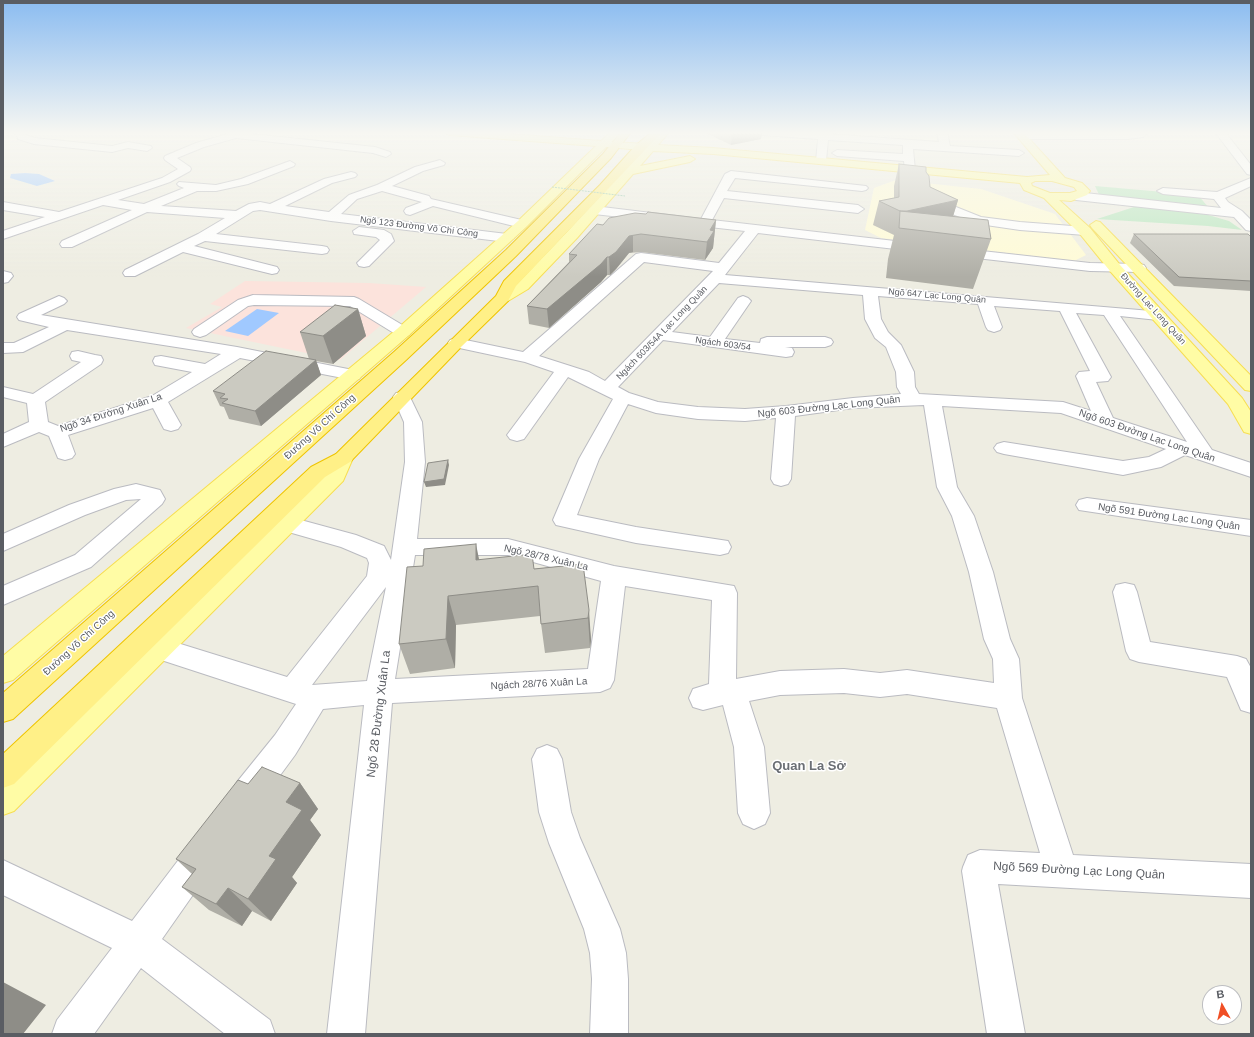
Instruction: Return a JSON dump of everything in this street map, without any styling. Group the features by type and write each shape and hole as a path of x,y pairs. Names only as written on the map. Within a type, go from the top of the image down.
{"highway":[{"name":"Đường Võ Chí Công","path":"3,710 400,356 511,253 582,180"},
{"path":"3,774 318,472 343,458 456,343 503,298 509,284 611,180"}],"main road":[{"name":"Đường Võ Chí Công","path":"3,672 403,332 522,224 560,180"},
{"path":"503,298 522,286 621,180"},
{"path":"955,180 997,184 1044,194 1070,189"},
{"name":"Đường Lạc Long Quân","path":"1029,180 1025,183 1028,188 1044,194 1085,231 1115,268 1236,402 1251,428"},
{"path":"1036,180 1070,189"},
{"name":"Đường Lạc Long Quân","path":"1062,180 1070,189 1080,209 1139,268 1251,386"},
{"path":"3,800 336,476 343,458"}],"street":[{"path":"3,235 165,180"},
{"path":"168,180 196,187 216,188 248,180"},
{"path":"130,273 180,247 203,237 238,215 254,207 271,208 330,180"},
{"path":"364,263 387,241 386,237 379,233 320,228 337,217 353,197 381,188 396,180"},
{"path":"705,222 727,180"},
{"path":"791,180 862,188"},
{"path":"853,230 864,180"},
{"path":"927,180 927,195 938,204 979,220 1020,226 1085,231"},
{"path":"1151,190 1218,196 1231,192 1251,181"},
{"path":"1070,189 1097,185"},
{"path":"67,244 145,208 196,187"},
{"path":"381,188 425,199"},
{"path":"1070,189 1238,214"},
{"path":"720,194 858,209"},
{"path":"1218,196 1224,205 1238,214 1251,227"},
{"path":"100,201 145,208 238,215"},
{"path":"410,211 432,202 522,224"},
{"path":"3,206 59,215"},
{"name":"Ngõ 123 Đường Võ Chí Công","path":"271,208 507,238"},
{"path":"594,210 755,228 853,230 934,249 1090,268 1139,268"},
{"name":"Ngách 603/54A Lạc Long Quân","path":"720,547 636,535 564,520 616,392 660,335 719,273 755,228"},
{"path":"203,237 322,250"},
{"path":"180,247 272,270"},
{"path":"986,255 988,266 1056,274"},
{"name":"Ngõ 647 Lạc Long Quân","path":"527,357 641,257 719,273 870,290 894,299 984,300 1158,315"},
{"path":"3,275 6,276 3,279"},
{"path":"870,290 872,315 881,335 893,345 905,372 906,387 922,399 947,487 963,516 981,572 997,639 1006,659 1008,698 1062,870"},
{"path":"200,332 244,303 260,300 354,302 403,332"},
{"path":"984,300 994,327"},
{"path":"59,301 25,317 65,325 237,352 353,375"},
{"path":"717,338 743,301"},
{"path":"1065,306 1102,377 1085,376 1106,422"},
{"path":"1109,311 1206,456"},
{"path":"3,348 17,348 65,325"},
{"name":"Ngách 603/54","path":"660,335 717,338 786,352"},
{"path":"717,338 763,342 825,342"},
{"name":"Ngõ 603 Đường Lạc Long Quân","path":"456,343 527,357 564,370 656,407 698,413 745,415 786,412 824,406 922,399 1062,408 1251,470"},
{"name":"Ngõ 34 Đường Xuân La","path":"3,440 158,400 237,352"},
{"path":"3,392 36,400 95,360 78,356"},
{"path":"161,361 207,370"},
{"path":"517,435 564,370"},
{"name":"Ngõ 28 Đường Xuân La","path":"346,1034 379,692 405,547 416,462 413,422 402,397"},
{"path":"36,400 48,428 65,454"},
{"path":"158,400 171,425"},
{"path":"781,479 786,412"},
{"path":"1004,448 1123,468 1154,462 1176,452 1181,447"},
{"path":"3,543 77,510 122,494 136,491 147,493 154,499 83,561 3,596"},
{"name":"Ngõ 591 Đường Lạc Long Quân","path":"1087,505 1251,528"},
{"path":"71,1034 137,942 285,745 304,694 379,578 381,563 376,552 348,541 286,524"},
{"name":"Ngõ 28/78 Xuân La","path":"405,547 508,547 614,575"},
{"path":"614,575 725,593 720,694 749,747 754,813"},
{"name":"Ngách 28/76 Xuân La","path":"379,692 600,680 614,575"},
{"path":"1125,592 1139,651 1237,667 1251,701"},
{"path":"158,648 304,694 379,692"},
{"path":"720,694 780,683 844,680 880,685 907,682 972,691 1008,698"},
{"path":"547,759 555,812 565,843 602,929 608,953 610,979 609,1034"},
{"name":"Ngõ 569 Đường Lạc Long Quân","path":"1006,1034 990,946 979,871 980,866 1251,881"},
{"path":"3,877 137,942 256,1034"}],"path":[{"path":"552,187 625,196"}],"shaded area":[{"path":"895,180 900,180 981,189 1055,214 1086,255 1074,261 881,238 865,230 874,188"},
{"path":"245,281 369,283 426,287 340,360 186,328 222,307 210,304"}],"green space":[{"path":"1095,186 1198,195 1209,208 1100,197"},
{"path":"1139,206 1198,212 1229,221 1242,230 1208,226 1097,219"}],"water":[{"path":"18,180 55,181 37,186"},
{"path":"257,309 279,313 248,336 225,331"}],"building":[{"path":"899,180 929,180 930,187 958,200 907,211 900,211 879,201 899,197"},
{"path":"900,211 988,220 991,239 899,228"},
{"path":"648,212 716,220 710,230 714,231 707,242 641,234 629,236 616,252 607,257 601,264 547,309 527,306 577,255 569,254 597,224 603,225 609,218 635,213 646,214"},
{"path":"1134,234 1248,234 1251,237 1251,281 1179,277"},
{"path":"335,305 358,309 323,336 300,332"},
{"path":"266,351 316,360 255,411 222,403 228,399 220,398 225,394 213,391"},
{"path":"448,460 444,479 424,482 428,463"},
{"path":"476,544 476,560 532,554 534,569 583,564 589,610 588,618 541,624 538,586 448,596 446,639 399,644 407,567 423,566 424,549"},
{"path":"262,767 300,783 286,802 302,810 269,856 276,859 248,899 228,888 216,904 182,887 196,869 176,859 238,780 248,784"}],"district":[{"name":"Quan La Sở","path":"809,766"}]}
